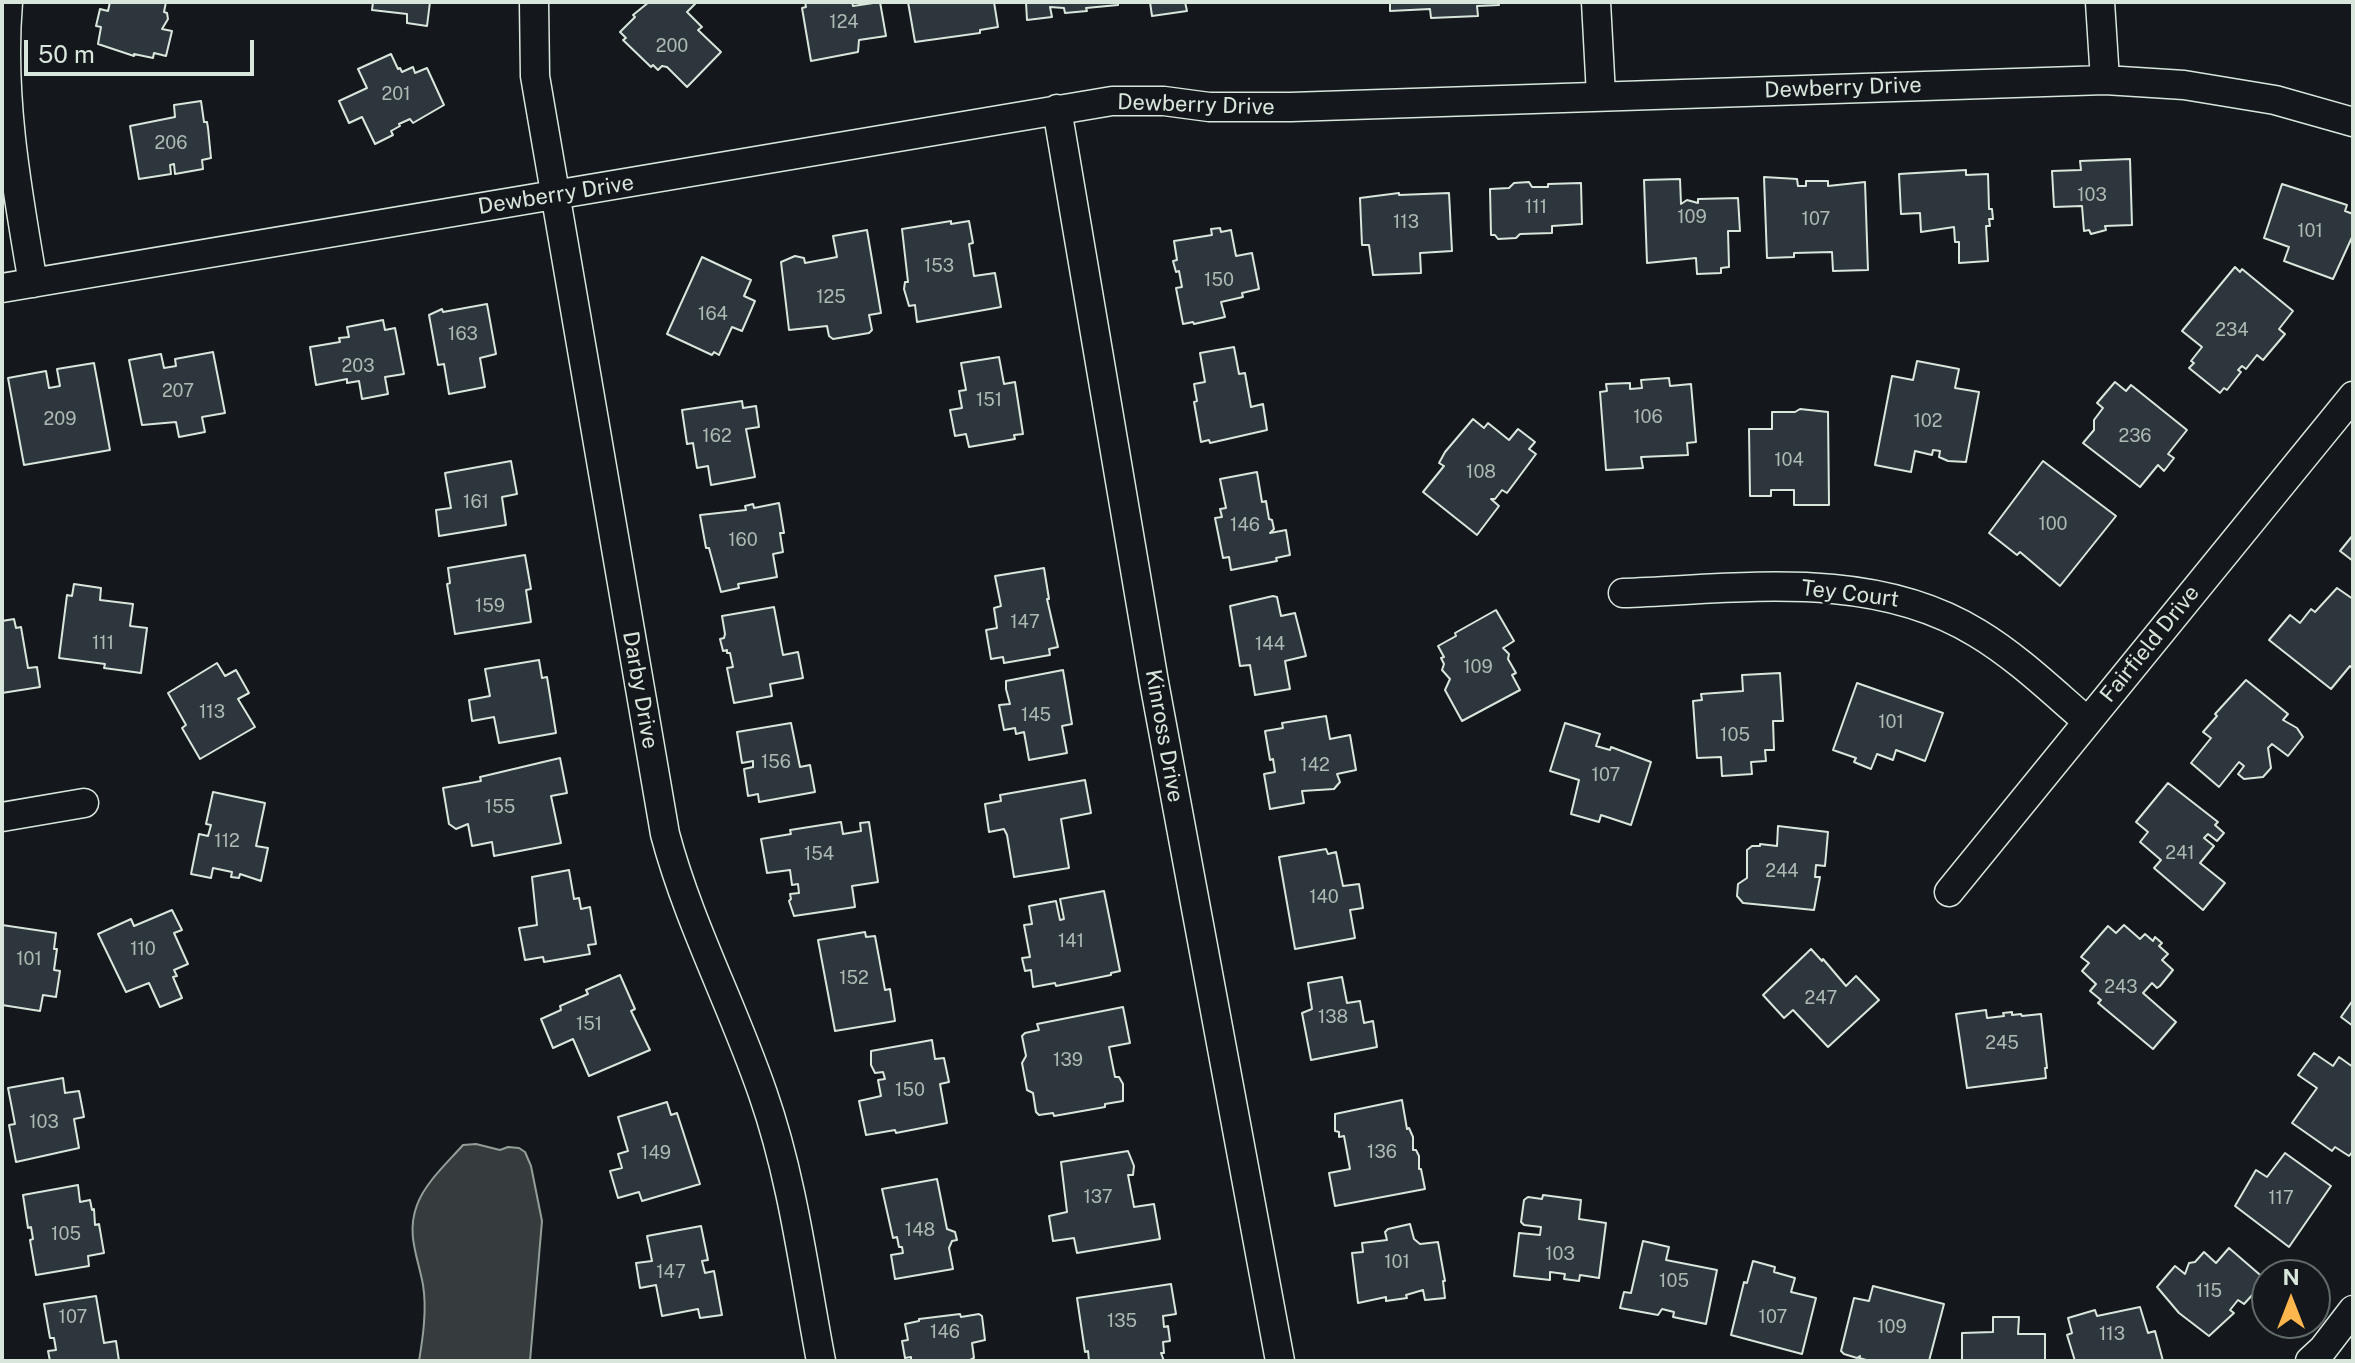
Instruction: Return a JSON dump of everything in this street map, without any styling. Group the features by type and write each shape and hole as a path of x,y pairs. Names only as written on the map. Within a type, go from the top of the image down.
{"street":[{"path":"8,2 2,39 2,84 33,283"},
{"name":"Darby Drive","path":"534,2 535,76 665,834 677,879 763,1094 785,1169 821,1361"},
{"path":"1596,2 1601,95"},
{"path":"2100,2 2105,80"},
{"name":"Dewberry Drive","path":"2,288 1112,101 1164,101 1209,107 1291,107 2105,80 2184,85 2275,100 2353,122"},
{"name":"Kinross Drive","path":"1057,109 1154,682 1280,1361"},
{"name":"Fairfield Drive","path":"1949,892 2353,396"},
{"name":"Tey Court","path":"1623,593 1830,588 1907,601 1976,632 2010,656 2087,721"},
{"path":"2,817 84,803"},
{"path":"2310,1361 2353,1310"}],"shaded area":[{"path":"476,1144 500,1150 519,1148 525,1152 531,1166 542,1221 530,1361 419,1361 425,1304 413,1236 414,1216 425,1189 437,1174 463,1145"}],"building":[{"path":"110,2 166,2 164,12 168,19 162,29 172,31 166,56 154,53 153,58 134,56 98,44 101,27 96,26 100,9 108,11"},
{"path":"373,2 430,2 427,26 407,23 407,14 372,10"},
{"path":"649,2 695,4 687,12 702,27 698,30 721,52 687,87 667,67 662,66 658,70 653,65 651,67 623,40 626,38 620,32 635,17 633,15"},
{"path":"805,2 852,2 853,6 880,2 886,36 859,40 858,52 811,61 802,8 806,7"},
{"path":"908,2 994,2 998,27 980,30 980,33 915,42"},
{"path":"1026,2 1118,2 1118,5 1065,13 1064,8 1050,7 1052,17 1027,20"},
{"path":"1150,2 1185,2 1187,11 1152,16"},
{"path":"1390,2 1498,2 1499,5 1477,6 1478,16 1431,18 1430,9 1390,11"},
{"path":"391,54 402,72 413,67 415,73 427,68 444,105 413,123 410,119 399,124 391,131 393,135 375,144 362,117 349,123 339,101 367,88 358,69"},
{"path":"201,101 211,158 202,160 203,169 175,174 174,164 170,165 171,174 139,179 130,126 175,117 174,105"},
{"path":"2130,159 2132,225 2105,226 2106,230 2091,234 2089,230 2084,231 2082,206 2054,207 2052,171 2081,170 2080,161"},
{"path":"1966,170 1966,175 1988,174 1989,209 1992,209 1993,219 1989,219 1990,226 1986,226 1988,261 1959,263 1959,242 1955,242 1954,227 1921,232 1920,213 1901,214 1899,174"},
{"path":"1764,177 1797,179 1798,186 1806,186 1806,181 1828,181 1828,186 1865,182 1868,270 1833,271 1832,252 1794,253 1794,257 1767,258"},
{"path":"1680,179 1681,204 1687,200 1698,203 1698,199 1738,198 1740,231 1728,231 1729,267 1721,268 1721,273 1697,274 1696,258 1647,263 1644,180"},
{"path":"1529,182 1532,187 1581,183 1582,224 1552,226 1552,233 1520,234 1516,238 1498,239 1491,235 1490,189"},
{"path":"2282,184 2347,205 2345,211 2353,214 2353,235 2333,279 2284,261 2289,247 2264,238"},
{"path":"1399,193 1449,193 1452,251 1420,253 1421,273 1373,275 1369,245 1362,245 1360,198"},
{"path":"951,221 951,224 969,221 974,276 995,273 1001,307 917,322 915,305 909,306 904,289 905,282 908,282 902,229"},
{"path":"1220,228 1221,232 1231,230 1236,256 1252,253 1259,289 1221,302 1225,317 1183,324 1176,288 1182,287 1173,261 1177,260 1174,241 1212,235 1211,229"},
{"path":"867,230 881,313 869,315 872,330 833,339 827,326 789,330 781,262 795,256 804,258 805,263 837,257 833,236"},
{"path":"702,257 751,280 744,296 755,301 742,331 732,327 719,355 714,352 712,355 667,334"},
{"path":"2235,267 2240,272 2242,269 2293,311 2279,329 2285,334 2263,360 2257,355 2246,369 2242,366 2227,390 2224,388 2220,393 2189,368 2202,347 2182,331"},
{"path":"487,304 496,354 480,358 485,387 449,394 444,364 438,365 429,315 442,309 443,312"},
{"path":"383,320 385,330 395,328 404,374 385,377 388,394 362,399 359,381 347,383 347,379 316,385 310,347 340,342 339,338 349,337 347,327"},
{"path":"1234,347 1239,374 1245,373 1251,407 1263,404 1267,430 1210,443 1209,440 1201,442 1194,402 1197,401 1194,384 1205,382 1200,353"},
{"path":"213,352 225,413 202,417 205,432 179,437 176,422 142,425 129,360 161,354 164,368 176,366 175,359"},
{"path":"999,357 1004,384 1015,382 1023,434 1014,435 1015,439 969,447 966,434 955,436 950,410 962,408 959,391 966,390 961,363"},
{"path":"1917,361 1959,369 1955,388 1979,392 1966,462 1948,461 1939,457 1940,451 1933,450 1932,455 1915,451 1911,472 1875,465 1892,376 1913,380"},
{"path":"94,363 110,450 24,465 8,378 46,371 49,388 60,386 57,369"},
{"path":"1669,378 1670,386 1691,384 1696,442 1687,443 1688,455 1641,457 1643,468 1606,470 1600,392 1607,391 1606,384 1630,383 1630,389 1642,388 1641,380"},
{"path":"2115,382 2126,391 2131,385 2187,430 2168,454 2174,458 2164,471 2158,465 2140,487 2083,443 2094,430 2094,420 2103,408 2097,403"},
{"path":"742,401 743,408 756,406 759,427 746,429 755,477 711,485 708,466 697,468 693,443 687,444 682,410"},
{"path":"1800,409 1828,412 1829,505 1794,505 1794,490 1771,490 1771,496 1750,496 1749,429 1772,429 1772,412 1795,412"},
{"path":"1473,419 1484,428 1488,423 1509,440 1518,429 1535,442 1529,449 1536,454 1507,493 1502,490 1495,499 1491,499 1499,506 1477,535 1423,492 1444,466 1439,463 1445,452"},
{"path":"511,461 517,494 502,497 506,525 439,536 436,510 451,508 445,473"},
{"path":"2043,461 2116,516 2060,586 2020,552 2017,555 1989,533"},
{"path":"1257,472 1262,502 1266,501 1274,529 1270,533 1286,530 1290,555 1276,558 1277,561 1231,570 1229,557 1223,558 1215,518 1222,517 1220,509 1226,508 1220,479"},
{"path":"779,503 784,533 780,533 783,552 773,554 777,577 738,584 739,588 721,592 709,548 706,548 700,515 746,510 745,506 753,504 754,508"},
{"path":"2353,535 2353,561 2340,551"},
{"path":"525,555 531,589 526,590 531,622 455,634 447,584 450,583 448,568"},
{"path":"1044,568 1047,599 1058,647 1049,649 1050,655 1004,663 1003,657 991,659 986,630 997,628 994,608 1001,606 995,576"},
{"path":"74,584 101,588 100,600 133,604 130,626 147,628 141,673 59,658 67,595 72,596"},
{"path":"2337,588 2353,599 2353,669 2350,666 2331,689 2269,640 2290,615 2300,623 2311,609 2315,612"},
{"path":"1277,597 1281,616 1295,613 1306,656 1285,661 1290,689 1255,695 1250,665 1240,666 1230,606"},
{"path":"774,607 783,655 798,652 803,678 770,684 772,696 734,703 727,668 733,667 730,653 723,651 720,639 725,634 722,616"},
{"path":"1496,610 1514,641 1503,648 1509,654 1508,659 1516,673 1512,675 1520,690 1462,721 1445,690 1450,679 1442,670 1444,664 1441,658 1444,657 1438,646"},
{"path":"14,619 16,628 21,627 28,668 37,667 40,687 2,693 2,621"},
{"path":"539,660 542,678 547,677 556,733 499,743 494,717 472,721 469,700 490,696 485,669"},
{"path":"217,663 225,676 236,670 249,693 238,699 255,727 200,759 182,728 186,725 168,693"},
{"path":"1063,670 1072,724 1062,726 1067,753 1029,760 1024,732 1016,734 1015,728 1004,730 999,705 1010,704 1006,681"},
{"path":"1780,673 1783,721 1773,721 1774,750 1765,750 1766,761 1751,762 1752,774 1722,776 1721,757 1697,758 1693,701 1702,700 1701,694 1743,691 1742,675"},
{"path":"2246,680 2288,714 2283,720 2297,728 2303,737 2288,756 2272,744 2268,748 2271,768 2263,777 2244,779 2238,774 2244,766 2239,762 2219,787 2191,763 2211,738 2203,732"},
{"path":"1857,683 1943,713 1925,761 1896,750 1893,760 1877,754 1871,769 1854,762 1856,758 1833,750"},
{"path":"1326,716 1330,739 1350,735 1356,770 1337,774 1340,782 1334,789 1302,791 1304,803 1270,809 1264,774 1275,772 1265,731 1283,728 1282,723"},
{"path":"791,723 800,767 810,765 815,792 759,802 758,794 748,796 744,769 753,767 753,761 742,763 737,732"},
{"path":"1565,723 1600,734 1596,746 1610,750 1611,747 1651,762 1631,825 1601,815 1599,822 1571,814 1579,780 1550,771"},
{"path":"560,758 567,793 551,796 561,843 494,856 492,842 472,846 468,824 456,829 449,824 443,788 481,781 480,777"},
{"path":"1085,780 1091,813 1061,819 1069,868 1014,877 1007,835 1004,829 989,832 985,804 1001,801 1000,795"},
{"path":"2168,783 2218,822 2215,825 2224,833 2217,841 2208,834 2204,838 2214,846 2200,863 2225,883 2203,910 2154,868 2161,860 2140,842 2148,832 2136,822"},
{"path":"213,792 265,803 256,846 268,848 261,881 240,874 239,878 231,877 232,872 213,868 211,878 191,874 199,834 208,836 211,825 206,824"},
{"path":"841,822 843,834 861,831 860,823 869,822 878,882 852,886 855,907 794,916 789,901 790,894 799,893 798,884 792,885 790,870 767,873 761,839 791,834 790,830"},
{"path":"1778,826 1828,832 1825,866 1816,865 1815,877 1820,877 1814,910 1743,903 1737,896 1738,884 1747,878 1747,850 1760,844 1777,846"},
{"path":"1326,849 1328,854 1336,852 1343,886 1359,884 1363,908 1350,910 1355,938 1295,949 1279,857"},
{"path":"569,870 574,899 579,898 581,909 590,907 596,944 588,945 590,954 544,962 543,957 525,960 519,928 537,925 532,877"},
{"path":"1104,891 1120,971 1056,986 1055,983 1033,987 1031,970 1025,971 1022,958 1030,957 1024,925 1032,924 1029,906 1056,901 1060,920 1064,919 1060,899"},
{"path":"172,910 182,930 174,933 188,964 174,970 177,976 173,977 182,998 160,1007 149,983 126,992 98,934 131,919 134,926"},
{"path":"2,925 56,933 54,970 60,971 56,997 43,995 40,1011 2,1005"},
{"path":"2124,925 2140,939 2145,934 2153,941 2155,937 2162,943 2159,946 2168,954 2162,960 2173,970 2160,986 2157,988 2152,983 2143,993 2176,1022 2153,1049 2098,1003 2101,1000 2090,991 2096,984 2082,971 2089,963 2081,957 2108,926 2116,933"},
{"path":"865,932 866,937 875,936 885,990 890,989 895,1021 835,1031 818,940"},
{"path":"1811,949 1846,986 1856,976 1879,1000 1828,1047 1793,1010 1784,1018 1763,995"},
{"path":"620,975 635,1009 631,1011 650,1050 589,1076 573,1039 553,1048 541,1019 561,1010 560,1006 588,994 586,990"},
{"path":"1342,977 1347,1003 1360,1001 1364,1023 1373,1021 1377,1047 1311,1060 1302,1013 1312,1009 1308,983"},
{"path":"2353,1000 2353,1026 2341,1017"},
{"path":"1123,1007 1130,1043 1109,1047 1115,1077 1119,1077 1123,1084 1123,1101 1054,1116 1053,1113 1039,1115 1033,1093 1027,1090 1022,1063 1026,1056 1022,1036 1039,1030 1037,1024"},
{"path":"1986,1010 1987,1018 2012,1012 2012,1015 2022,1016 2041,1014 2046,1078 1967,1088 1956,1014"},
{"path":"932,1040 935,1059 944,1058 949,1082 940,1084 947,1123 896,1133 895,1130 866,1135 859,1101 881,1096 878,1080 885,1079 883,1072 875,1073 871,1065 871,1051"},
{"path":"2314,1053 2333,1066 2339,1057 2353,1067 2353,1151 2349,1156 2335,1147 2332,1151 2292,1123 2317,1088 2298,1075"},
{"path":"63,1078 65,1093 79,1091 84,1117 74,1119 79,1148 16,1162 9,1125 15,1124 8,1088"},
{"path":"1402,1100 1407,1129 1413,1137 1413,1150 1419,1156 1425,1189 1335,1206 1329,1173 1350,1169 1344,1136 1339,1137 1339,1132 1335,1131 1335,1114"},
{"path":"667,1102 671,1115 677,1113 700,1184 642,1201 639,1192 618,1198 610,1171 622,1168 618,1154 628,1151 618,1117"},
{"path":"1128,1151 1134,1166 1133,1175 1128,1175 1134,1207 1154,1204 1160,1239 1077,1253 1074,1238 1053,1241 1049,1216 1067,1212 1061,1162"},
{"path":"2285,1153 2331,1186 2289,1247 2235,1206 2256,1170 2267,1177"},
{"path":"937,1179 947,1229 955,1232 957,1240 952,1241 949,1248 953,1269 895,1279 891,1255 903,1253 897,1237 893,1238 882,1189"},
{"path":"78,1185 80,1202 90,1200 94,1209 95,1225 99,1224 104,1253 88,1256 89,1266 36,1275 30,1240 33,1239 31,1227 28,1228 23,1195"},
{"path":"1543,1195 1581,1200 1579,1219 1606,1223 1599,1278 1580,1275 1579,1281 1564,1279 1565,1274 1550,1272 1550,1280 1514,1276 1519,1233 1540,1235 1541,1227 1521,1222 1524,1200 1528,1197 1542,1199"},
{"path":"1410,1224 1414,1239 1420,1244 1438,1242 1445,1298 1425,1300 1423,1290 1406,1295 1407,1298 1386,1301 1386,1297 1358,1303 1352,1253 1363,1252 1362,1243 1387,1240 1385,1232 1388,1229"},
{"path":"701,1226 708,1260 702,1261 705,1273 714,1271 722,1315 700,1318 698,1309 662,1316 656,1285 640,1288 636,1263 652,1261 647,1236"},
{"path":"1643,1241 1669,1247 1666,1260 1717,1270 1706,1324 1673,1317 1674,1312 1662,1309 1658,1315 1620,1308 1624,1292 1631,1293"},
{"path":"2229,1248 2251,1267 2251,1296 2244,1304 2238,1300 2230,1310 2234,1313 2209,1336 2179,1313 2157,1287 2175,1266 2185,1274 2189,1263 2195,1262 2204,1252 2216,1263"},
{"path":"1753,1261 1775,1267 1774,1272 1795,1278 1791,1292 1816,1298 1802,1354 1731,1335 1744,1282 1747,1283"},
{"path":"1171,1284 1176,1314 1163,1316 1170,1341 1163,1342 1164,1353 1161,1353 1164,1361 1089,1361 1077,1298"},
{"path":"1873,1286 1944,1304 1929,1361 1870,1361 1841,1351 1854,1298 1869,1301"},
{"path":"96,1296 104,1343 116,1341 119,1361 50,1361 48,1351 56,1350 54,1338 50,1338 44,1304"},
{"path":"2140,1307 2148,1333 2155,1331 2163,1361 2075,1361 2067,1335 2072,1333 2068,1318 2095,1310 2097,1316"},
{"path":"960,1314 961,1317 982,1316 985,1340 972,1343 974,1358 968,1361 911,1361 911,1357 905,1358 902,1341 908,1340 905,1324 919,1319"},
{"path":"1993,1317 2019,1317 2018,1334 2045,1334 2045,1361 1962,1361 1962,1333 1993,1332"}]}
